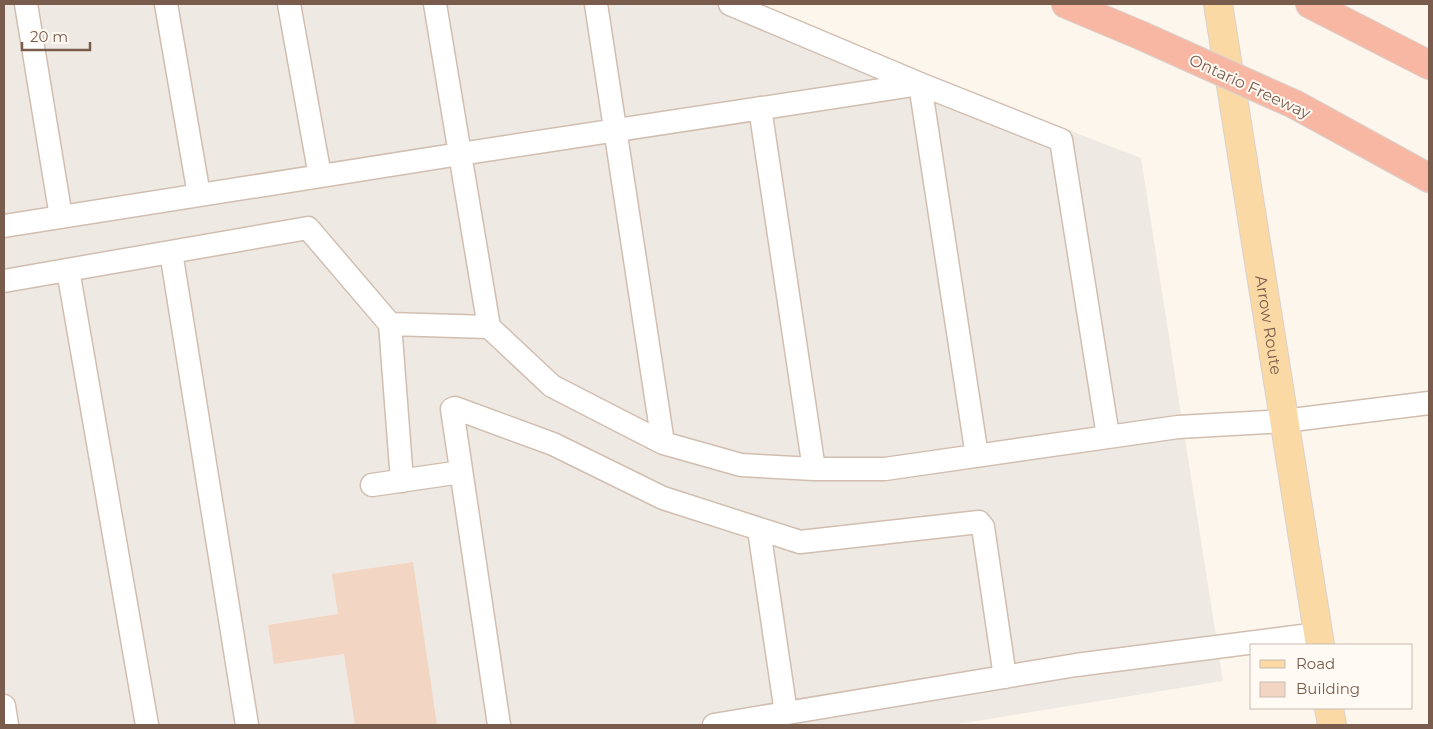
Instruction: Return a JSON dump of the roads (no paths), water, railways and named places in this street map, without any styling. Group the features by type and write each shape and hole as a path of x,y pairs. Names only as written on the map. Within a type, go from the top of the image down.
{"highway":[{"name":"Ontario Freeway","path":"1066,4 1296,105 1429,178"},
{"path":"1310,4 1429,65"}],"main road":[{"name":"Arrow Route","path":"1218,4 1319,640"},
{"path":"1330,709 1332,725"}],"lane":[{"path":"26,4 61,217"},
{"path":"166,4 199,195"},
{"path":"289,4 320,176"},
{"path":"435,4 489,327 552,386 664,443 741,465 814,469 885,469 1108,436 1183,427 1284,421 1429,404"},
{"path":"596,4 614,131 664,443"},
{"path":"730,4 920,84 1061,140 1108,436"},
{"path":"4,226 920,84"},
{"path":"920,84 977,456"},
{"path":"760,108 814,469"},
{"path":"4,281 308,228 390,324 402,481"},
{"path":"170,252 248,725"},
{"path":"68,270 147,725"},
{"path":"390,324 489,327"},
{"path":"499,725 452,409 455,408 553,444 663,498 800,542 816,542 979,522 983,527 1005,677"},
{"path":"372,485 461,472"},
{"path":"760,530 786,713"},
{"path":"1282,644 1319,640"},
{"path":"714,725 1076,666 1250,647"},
{"path":"4,706 7,725"}]}
